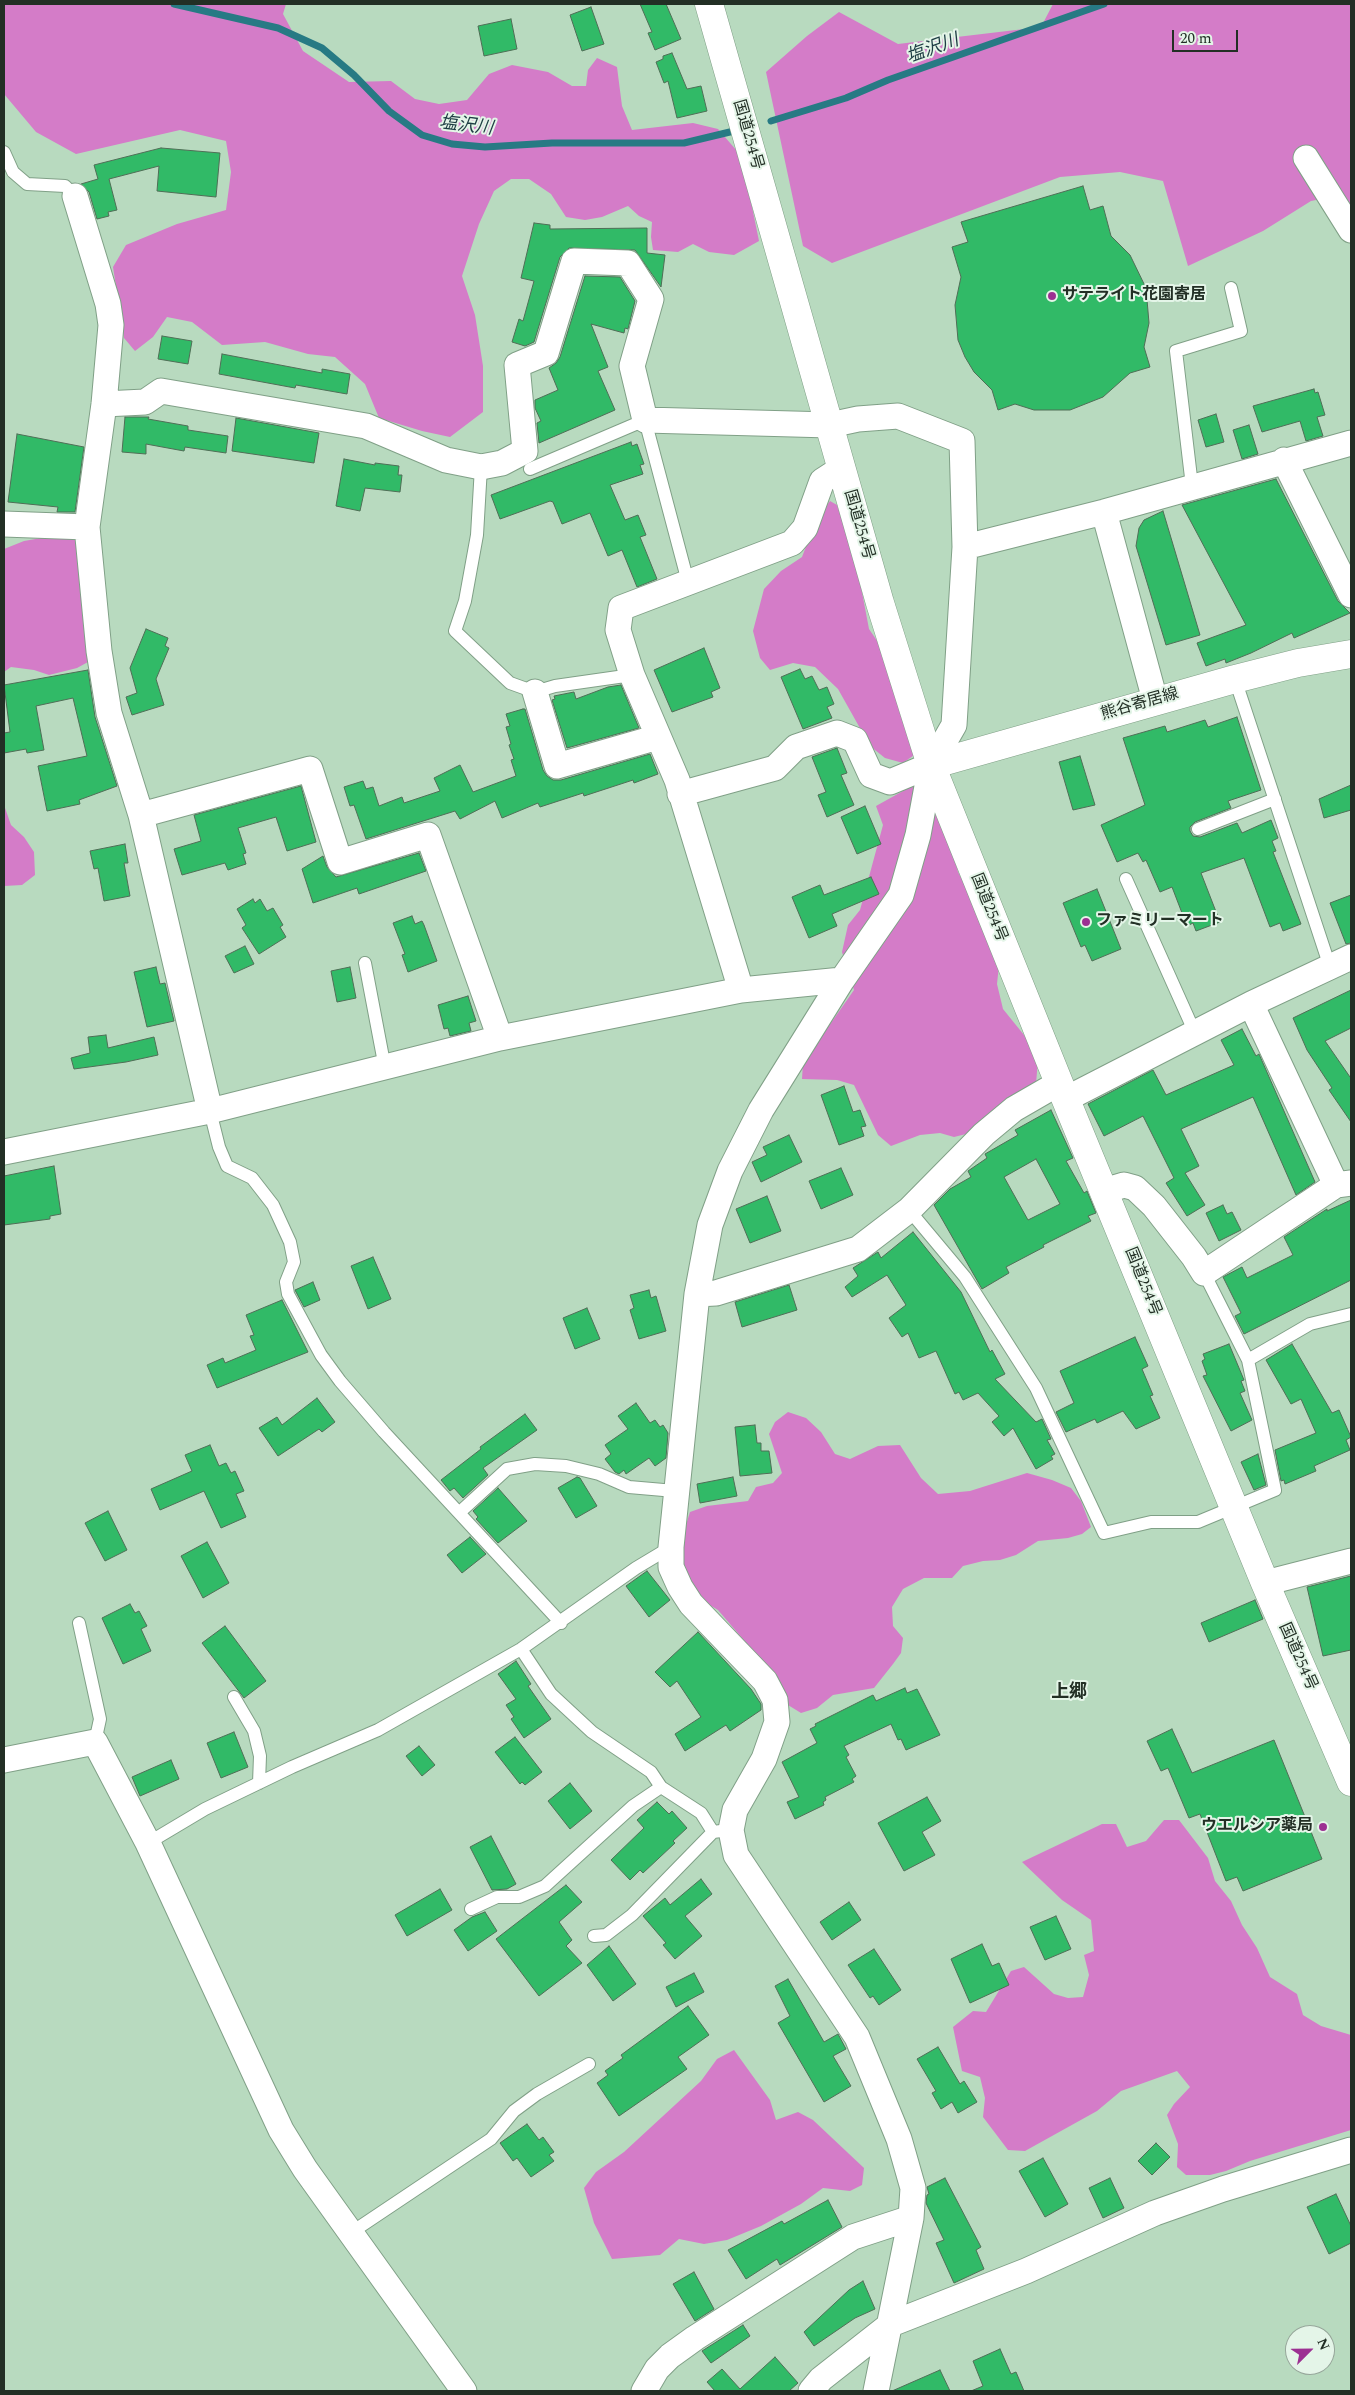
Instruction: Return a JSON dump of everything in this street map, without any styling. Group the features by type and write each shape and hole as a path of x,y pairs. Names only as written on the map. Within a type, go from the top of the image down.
{"main road":[{"name":"国道254号","path":"709,4 886,622 931,765 1062,1091 1235,1506 1265,1584 1351,1782"},
{"name":"熊谷寄居線","path":"931,765 1235,678 1298,663 1351,654"}],"street":[{"path":"1306,158 1351,230"},
{"path":"75,196 108,304 111,325 104,404 88,527 99,651 108,713 142,815 210,1111"},
{"path":"104,404 145,402 161,391 366,426 446,460 481,467 502,463 525,451 517,366 546,353 574,261 628,263 651,299 632,366 645,420 830,424 858,419 898,416 962,442 966,547 954,725 931,765 918,834 901,895 842,980 761,1110 730,1171 710,1224 697,1294 675,1491 671,1547 671,1568 691,1604 765,1681 775,1700 777,1722 764,1759 722,1831 857,2037 902,2147 913,2188 911,2218 876,2391"},
{"path":"966,547 1104,512 1284,460 1351,443"},
{"path":"1284,460 1351,596"},
{"path":"742,990 680,794 632,675 618,630 621,608 792,543 806,528 822,481 842,468"},
{"path":"1104,512 1155,700"},
{"path":"4,524 88,527"},
{"path":"535,692 557,766 658,737"},
{"path":"680,794 775,768 796,747 837,733 855,740 871,775 890,782 931,765"},
{"path":"142,815 310,769 340,862 428,835 500,1038"},
{"path":"697,1294 716,1293 858,1249 909,1210 984,1134 1014,1109 1062,1091 1195,1033 1251,1004 1341,962"},
{"path":"4,1152 210,1111 500,1038 742,990 842,980"},
{"path":"1104,1191 1124,1185 1135,1188 1154,1206 1194,1257 1204,1273 1344,1184 1251,1004"},
{"path":"1265,1584 1351,1561"},
{"path":"4,1760 95,1742 148,1843 281,2130 305,2169 352,2232 429,2346 464,2391"},
{"path":"811,2391 821,2379 891,2324 1026,2271 1155,2213 1223,2188 1351,2150"},
{"path":"644,2391 657,2369 670,2356 704,2333 853,2237 911,2218"}],"lane":[{"path":"4,152 13,172 27,184 65,186 75,196"},
{"path":"1192,486 1176,351 1241,331 1231,288"},
{"path":"530,469 645,420 688,582"},
{"path":"481,467 477,535 466,601 455,631 510,683 535,692 555,686 632,675"},
{"path":"1235,678 1274,799 1341,962"},
{"path":"1198,829 1274,799"},
{"path":"1126,879 1195,1033"},
{"path":"366,963 385,1068"},
{"path":"210,1111 219,1147 227,1166 252,1178 273,1205 290,1242 294,1262 286,1282 288,1294 321,1355 340,1382 384,1432 561,1622"},
{"path":"909,1210 965,1278 1036,1388 1104,1533 1151,1522 1198,1522 1275,1490 1248,1360 1204,1273"},
{"path":"1248,1360 1310,1324 1351,1314"},
{"path":"460,1512 507,1469 534,1464 566,1466 599,1474 629,1488 675,1491"},
{"path":"148,1843 205,1809 378,1730 521,1649 636,1568 671,1547"},
{"path":"79,1623 100,1719 95,1742"},
{"path":"521,1649 551,1694 592,1732 651,1772 662,1787 701,1813 722,1831 632,1914 606,1935 594,1936"},
{"path":"234,1697 254,1731 260,1756 259,1783"},
{"path":"472,1909 497,1897 519,1897 544,1886 632,1806 662,1787"},
{"path":"352,2232 490,2140 514,2111 537,2094 589,2064"}],"shaded area":[{"path":"4,4 286,4 283,14 303,51 349,82 391,81 415,99 439,104 467,100 489,74 512,65 548,72 572,86 586,86 588,70 597,58 617,67 622,106 632,130 693,123 718,129 737,151 759,241 734,255 709,252 693,244 678,252 653,250 651,237 652,222 639,216 628,206 602,217 585,220 566,217 551,194 529,179 511,179 494,191 479,224 462,276 475,315 483,366 483,412 450,437 379,418 365,384 335,357 308,354 265,342 222,345 192,322 167,317 153,337 135,351 124,338 113,267 126,245 177,224 226,210 231,172 226,141 180,130 76,154 36,132 4,94"},
{"path":"1053,4 1351,4 1351,209 1342,195 1311,201 1263,231 1188,266 1163,181 1120,172 1060,177 832,263 803,246 766,72 807,36 839,12 898,44 1041,27"},
{"path":"830,501 837,505 857,566 869,629 884,651 917,753 903,763 885,758 870,746 838,689 815,667 793,663 770,670 760,658 753,631 764,589 781,571 802,557 817,518"},
{"path":"47,537 78,539 88,662 77,668 49,675 34,670 11,667 4,672 4,549 24,541"},
{"path":"912,786 933,809 952,849 958,872 972,898 999,965 997,984 1003,1009 1024,1035 1038,1059 1036,1084 978,1131 954,1137 940,1133 920,1135 891,1146 878,1135 854,1085 837,1080 802,1079 803,1063 854,990 842,952 848,925 860,910 883,825 876,806"},
{"path":"4,805 11,825 24,837 34,852 35,875 22,885 4,886"},
{"path":"788,1412 806,1418 821,1432 835,1454 850,1459 878,1446 900,1445 921,1478 938,1494 970,1491 1027,1473 1052,1480 1071,1488 1081,1501 1091,1527 1082,1534 1068,1538 1038,1541 1016,1555 1000,1560 983,1561 963,1566 952,1578 924,1578 903,1589 892,1607 893,1626 903,1638 901,1653 874,1688 833,1695 817,1708 801,1713 788,1705 771,1682 760,1659 718,1610 708,1604 684,1600 679,1547 690,1512 707,1506 748,1501 756,1487 773,1483 782,1473 769,1434 775,1422"},
{"path":"1164,1820 1179,1820 1208,1858 1215,1881 1231,1901 1242,1925 1257,1948 1270,1977 1297,1994 1303,2015 1321,2026 1351,2035 1351,2130 1250,2161 1226,2171 1210,2175 1186,2175 1177,2167 1178,2144 1167,2115 1174,2104 1190,2087 1177,2071 1121,2091 1097,2111 1025,2151 1008,2150 983,2117 985,2098 980,2077 962,2071 953,2027 973,2011 986,2012 1011,1971 1024,1967 1054,1994 1068,1998 1083,1997 1089,1975 1084,1955 1094,1951 1091,1920 1062,1900 1022,1862 1102,1824 1116,1824 1127,1847 1146,1841"},
{"path":"734,2050 770,2100 776,2120 798,2112 813,2120 864,2168 862,2185 850,2191 823,2188 801,2204 761,2226 727,2240 704,2244 679,2239 660,2255 612,2259 594,2223 584,2188 596,2172 624,2152 701,2081 717,2059"}],"building":[{"path":"640,4 666,4 681,39 655,50 648,33 652,32"},
{"path":"591,7 604,44 582,51 570,15"},
{"path":"511,19 517,49 484,56 478,26"},
{"path":"672,53 687,89 701,86 707,111 677,118 668,81 664,83 656,62 663,59 663,56"},
{"path":"161,148 220,153 216,197 157,191 159,166 109,179 117,210 108,212 109,216 97,219 89,192 81,184 98,179 94,165"},
{"name":"サテライト花園寄居","path":"1083,186 1090,210 1103,206 1111,236 1130,255 1146,288 1149,323 1144,347 1150,367 1130,373 1103,397 1070,410 1034,410 1015,404 998,410 992,390 974,372 958,340 955,305 961,277 952,247 968,242 961,222"},
{"path":"534,223 550,225 550,229 647,228 647,253 665,255 661,287 635,250 569,248 560,257 534,342 525,346 512,342 519,319 523,321 534,281 521,278"},
{"path":"585,276 620,277 635,301 628,329 625,328 624,333 591,324 608,367 598,371 615,410 539,443 537,423 541,421 535,408 535,400 558,390 549,368 560,357"},
{"path":"162,336 192,341 188,364 158,359"},
{"path":"222,354 322,373 322,369 350,374 347,394 296,385 295,388 219,374"},
{"path":"1314,389 1315,393 1318,392 1325,415 1317,417 1323,436 1306,441 1300,421 1262,432 1253,406"},
{"path":"1216,414 1224,442 1206,447 1198,420"},
{"path":"125,417 149,417 148,419 188,426 188,430 228,436 226,453 185,447 184,451 146,444 146,454 122,452"},
{"path":"236,418 319,433 314,463 232,451"},
{"path":"1249,425 1258,454 1242,459 1233,430"},
{"path":"17,434 84,447 75,512 57,512 58,507 8,502"},
{"path":"631,442 632,446 637,444 644,464 640,465 643,474 610,485 625,520 638,515 646,535 640,537 657,579 637,587 622,550 608,556 590,513 562,524 553,502 550,501 500,519 491,495"},
{"path":"344,459 375,465 375,463 399,466 398,475 402,475 400,492 365,488 360,511 336,506"},
{"path":"1276,479 1338,601 1350,613 1294,638 1292,633 1226,663 1225,659 1206,666 1197,643 1246,625 1182,505"},
{"path":"1163,511 1200,635 1166,645 1136,546 1139,528 1144,520"},
{"path":"146,629 168,638 165,646 169,648 156,679 164,705 132,715 126,697 137,693 130,668"},
{"path":"704,648 720,688 711,692 713,697 672,712 654,670"},
{"path":"800,669 805,679 812,676 819,690 827,687 834,704 827,707 832,718 803,729 781,677"},
{"path":"88,670 95,717 117,786 79,800 80,804 47,811 38,766 87,756 73,698 36,706 44,750 27,753 26,749 4,753 4,733 10,732 4,685"},
{"path":"621,685 639,728 567,748 552,700 555,699 554,696 574,692 576,699 608,687"},
{"path":"525,709 543,770 553,780 561,780 650,754 658,774 634,783 633,780 584,796 583,793 540,807 538,803 502,818 495,801 460,819 455,811 366,839 354,805 350,806 344,787 363,781 366,789 373,787 379,806 402,797 404,803 440,791 434,778 460,765 473,792 516,776 511,760 514,759 509,745 511,744 506,727 510,726 506,714"},
{"path":"1237,717 1261,790 1228,801 1231,808 1195,822 1190,827 1190,831 1193,836 1200,837 1237,823 1242,833 1271,820 1278,838 1272,841 1276,851 1273,852 1301,924 1283,931 1280,923 1270,927 1244,858 1201,873 1220,922 1196,931 1193,923 1187,926 1172,887 1160,892 1146,860 1143,862 1138,853 1117,862 1101,825 1145,805 1123,738 1165,726 1167,732 1205,720 1208,727"},
{"path":"837,748 847,773 841,775 854,805 827,817 818,795 826,792 812,757"},
{"path":"1080,756 1095,805 1073,810 1059,762"},
{"path":"1351,785 1351,810 1324,818 1319,799"},
{"path":"301,786 316,842 287,851 276,817 238,828 246,853 243,854 246,864 228,870 225,863 182,875 174,849 201,841 194,815"},
{"path":"865,806 881,844 857,854 841,817"},
{"path":"125,844 128,863 124,863 130,896 104,901 98,868 94,869 90,851"},
{"path":"419,853 426,871 359,894 357,888 313,903 302,869 323,856 327,867 336,877"},
{"path":"871,877 879,894 832,914 837,926 809,938 792,897 820,885 824,895"},
{"path":"1097,889 1121,949 1092,961 1085,945 1081,947 1063,903"},
{"path":"1351,895 1351,943 1346,944 1330,903"},
{"path":"253,899 255,903 260,899 267,911 273,908 283,925 280,927 286,937 259,954 242,928 246,925 237,909"},
{"path":"412,916 415,924 422,921 437,961 408,972 402,955 405,954 393,923"},
{"path":"245,946 254,964 234,973 225,956"},
{"path":"156,967 160,984 165,983 174,1021 147,1027 134,972"},
{"path":"350,967 356,998 337,1002 331,971"},
{"path":"1351,990 1351,1028 1325,1041 1351,1076 1351,1122 1329,1090 1332,1088 1307,1050 1293,1018"},
{"path":"468,996 476,1021 469,1023 471,1031 450,1036 448,1028 444,1029 438,1005"},
{"path":"1242,1029 1256,1056 1259,1054 1315,1182 1296,1195 1253,1097 1181,1129 1199,1166 1185,1173 1205,1205 1187,1216 1166,1183 1174,1178 1143,1116 1104,1136 1088,1104 1153,1070 1166,1095 1234,1065 1221,1040"},
{"path":"106,1035 108,1048 154,1037 158,1055 126,1062 74,1069 71,1058 90,1053 88,1037"},
{"path":"844,1086 853,1112 860,1110 866,1126 861,1127 864,1136 839,1145 821,1095"},
{"path":"1051,1110 1073,1158 1066,1161 1084,1193 1087,1191 1096,1213 1088,1216 1091,1221 1043,1245 1044,1247 1006,1267 1009,1273 982,1289 934,1205 950,1189 971,1177 968,1171 987,1158 985,1154 1018,1135 1015,1130","holes":["1036,1159 1060,1204 1028,1220 1004,1177"]},
{"path":"789,1135 802,1162 761,1182 752,1162 767,1155 763,1147"},
{"path":"54,1166 61,1214 50,1216 50,1219 4,1225 4,1176"},
{"path":"841,1168 853,1195 821,1209 809,1181"},
{"path":"767,1196 781,1231 750,1243 736,1209"},
{"path":"1351,1200 1351,1280 1244,1334 1235,1316 1241,1313 1223,1277 1242,1267 1247,1278 1293,1255 1284,1237 1327,1209 1327,1211"},
{"path":"1223,1205 1227,1214 1232,1212 1241,1230 1219,1241 1206,1213"},
{"path":"913,1232 961,1292 990,1352 992,1350 1005,1374 995,1379 1036,1422 1042,1419 1051,1439 1047,1440 1055,1454 1051,1456 1053,1459 1036,1469 1013,1428 1004,1436 992,1422 999,1416 978,1393 963,1400 959,1392 955,1394 936,1351 919,1358 908,1333 902,1337 889,1318 906,1305 887,1275 852,1297 845,1287 858,1276 853,1268 878,1252 881,1258"},
{"path":"373,1257 391,1299 368,1309 351,1266"},
{"path":"313,1282 320,1300 304,1307 295,1290"},
{"path":"789,1285 797,1310 742,1327 735,1302"},
{"path":"649,1290 651,1298 656,1296 666,1331 639,1339 630,1310 634,1308 630,1295"},
{"path":"282,1300 308,1352 217,1388 207,1365 223,1358 225,1363 256,1350 250,1336 254,1335 246,1315"},
{"path":"587,1308 600,1339 575,1349 563,1318"},
{"path":"1135,1337 1148,1366 1142,1369 1153,1395 1150,1396 1160,1418 1136,1429 1123,1411 1097,1423 1095,1419 1066,1432 1056,1412 1074,1403 1060,1371"},
{"path":"1229,1344 1244,1380 1241,1381 1245,1391 1240,1393 1252,1420 1231,1431 1203,1376 1207,1375 1202,1361 1205,1359 1203,1354"},
{"path":"1292,1344 1332,1413 1339,1410 1351,1437 1346,1440 1350,1450 1314,1466 1316,1471 1285,1484 1284,1480 1281,1481 1275,1450 1316,1433 1301,1399 1291,1404 1266,1360"},
{"path":"317,1398 335,1422 322,1432 319,1429 278,1456 259,1428 277,1417 282,1425"},
{"path":"636,1403 650,1423 655,1420 660,1427 663,1425 668,1433 666,1458 655,1466 649,1458 626,1474 624,1470 619,1474 615,1472 605,1459 611,1454 605,1445 628,1429 618,1416"},
{"path":"525,1414 537,1430 483,1468 488,1475 463,1498 454,1488 450,1491 441,1480 481,1449 480,1447"},
{"path":"755,1425 757,1443 761,1443 761,1451 769,1451 772,1473 740,1476 735,1427"},
{"path":"210,1445 219,1466 226,1463 231,1473 235,1471 244,1491 236,1494 246,1517 221,1528 204,1491 160,1510 151,1489 192,1471 185,1455"},
{"path":"1258,1454 1266,1485 1254,1490 1241,1462"},
{"path":"577,1477 580,1478 597,1506 576,1518 558,1488"},
{"path":"733,1477 737,1496 700,1503 697,1484"},
{"path":"498,1488 527,1521 498,1543 476,1519 478,1517 473,1511"},
{"path":"108,1511 127,1550 105,1561 85,1523"},
{"path":"470,1537 486,1554 462,1573 447,1555"},
{"path":"207,1542 229,1583 203,1598 181,1556"},
{"path":"647,1571 670,1600 649,1617 626,1586"},
{"path":"1351,1576 1351,1650 1323,1656 1307,1587"},
{"path":"1255,1600 1263,1619 1209,1642 1201,1623"},
{"path":"130,1604 135,1613 139,1611 147,1626 141,1629 151,1651 123,1664 102,1618"},
{"path":"225,1626 266,1681 244,1698 202,1643"},
{"path":"698,1632 751,1689 761,1704 761,1710 730,1731 726,1725 685,1751 675,1734 701,1717 677,1681 670,1687 655,1672"},
{"path":"516,1661 531,1684 528,1686 551,1719 524,1738 511,1719 514,1717 506,1705 516,1699 498,1674"},
{"path":"905,1688 907,1693 917,1689 940,1735 906,1750 901,1739 898,1740 891,1724 844,1746 849,1755 846,1757 856,1776 852,1779 854,1782 825,1797 824,1805 795,1819 787,1802 799,1797 782,1762 817,1743 810,1729 816,1726 815,1724 873,1695 876,1701"},
{"path":"1172,1729 1192,1773 1274,1740 1322,1859 1243,1891 1237,1877 1226,1881 1200,1814 1189,1818 1168,1768 1161,1771 1147,1741"},
{"path":"234,1732 248,1767 221,1778 207,1743"},
{"path":"515,1737 542,1772 525,1785 522,1782 520,1784 495,1752"},
{"path":"419,1746 435,1765 422,1776 406,1756"},
{"path":"171,1760 179,1779 140,1796 132,1777"},
{"path":"570,1783 592,1811 570,1829 548,1801"},
{"path":"927,1797 941,1821 922,1832 935,1855 904,1871 878,1823"},
{"path":"657,1802 669,1814 672,1811 687,1828 673,1841 675,1843 643,1873 640,1870 630,1880 611,1860 644,1828 637,1820"},
{"path":"491,1836 516,1884 507,1889 492,1890 470,1847"},
{"path":"701,1879 712,1894 685,1916 702,1936 675,1959 663,1945 666,1943 643,1916 665,1898 670,1905"},
{"path":"566,1885 582,1902 559,1922 572,1940 566,1946 582,1963 539,1996 496,1939"},
{"path":"440,1889 452,1910 407,1936 395,1915"},
{"path":"849,1902 861,1920 832,1940 820,1922"},
{"path":"485,1912 497,1931 468,1951 454,1930 472,1917"},
{"path":"1056,1916 1071,1949 1045,1960 1030,1927"},
{"path":"982,1944 992,1966 999,1963 1009,1985 970,2003 951,1959"},
{"path":"609,1946 636,1984 613,2001 587,1965"},
{"path":"874,1949 901,1990 879,2005 873,1996 870,1998 848,1965"},
{"path":"694,1973 704,1992 676,2007 666,1987"},
{"path":"788,1979 824,2042 838,2034 846,2049 833,2056 851,2086 824,2102 778,2023 790,2016 775,1986"},
{"path":"688,2006 709,2035 678,2057 687,2069 619,2116 597,2083 608,2075 605,2071 623,2058 621,2055"},
{"path":"938,2047 960,2084 964,2081 977,2102 958,2113 952,2102 941,2109 932,2093 936,2091 917,2059"},
{"path":"527,2124 539,2140 543,2137 554,2152 549,2155 554,2161 531,2177 517,2158 513,2161 500,2143"},
{"path":"1156,2143 1170,2157 1152,2175 1138,2161"},
{"path":"1043,2158 1068,2204 1045,2217 1019,2171"},
{"path":"945,2178 981,2247 976,2250 984,2269 954,2283 936,2243 944,2240 926,2203 927,2195 929,2194 927,2187"},
{"path":"1110,2178 1124,2208 1103,2218 1089,2188"},
{"path":"1336,2194 1351,2226 1351,2243 1329,2254 1307,2207"},
{"path":"828,2200 842,2227 780,2265 777,2259 746,2279 728,2250 782,2221 784,2224"},
{"path":"694,2272 714,2309 695,2321 673,2284"},
{"path":"863,2281 875,2309 855,2318 814,2346 804,2332 849,2290"},
{"path":"743,2325 750,2336 711,2363 702,2351"},
{"path":"1000,2349 1011,2374 1016,2372 1024,2391 971,2391 983,2386 973,2361"},
{"path":"775,2357 798,2383 789,2391 715,2391 707,2382 722,2369 740,2389"},
{"path":"940,2370 950,2391 892,2391"}],"waterway":[{"name":"塩沢川","path":"174,4 278,28 322,48 354,75 389,111 422,135 452,144 485,147 552,143 684,143 734,131"},
{"name":"塩沢川","path":"771,121 846,98 888,80 1104,4"}],"place":[{"name":"サテライト花園寄居","path":"1052,296"},
{"name":"ファミリーマート","path":"1086,922"},
{"name":"ウエルシア薬局","path":"1323,1827"}],"district":[{"name":"上郷","path":"1069,1693"}]}
